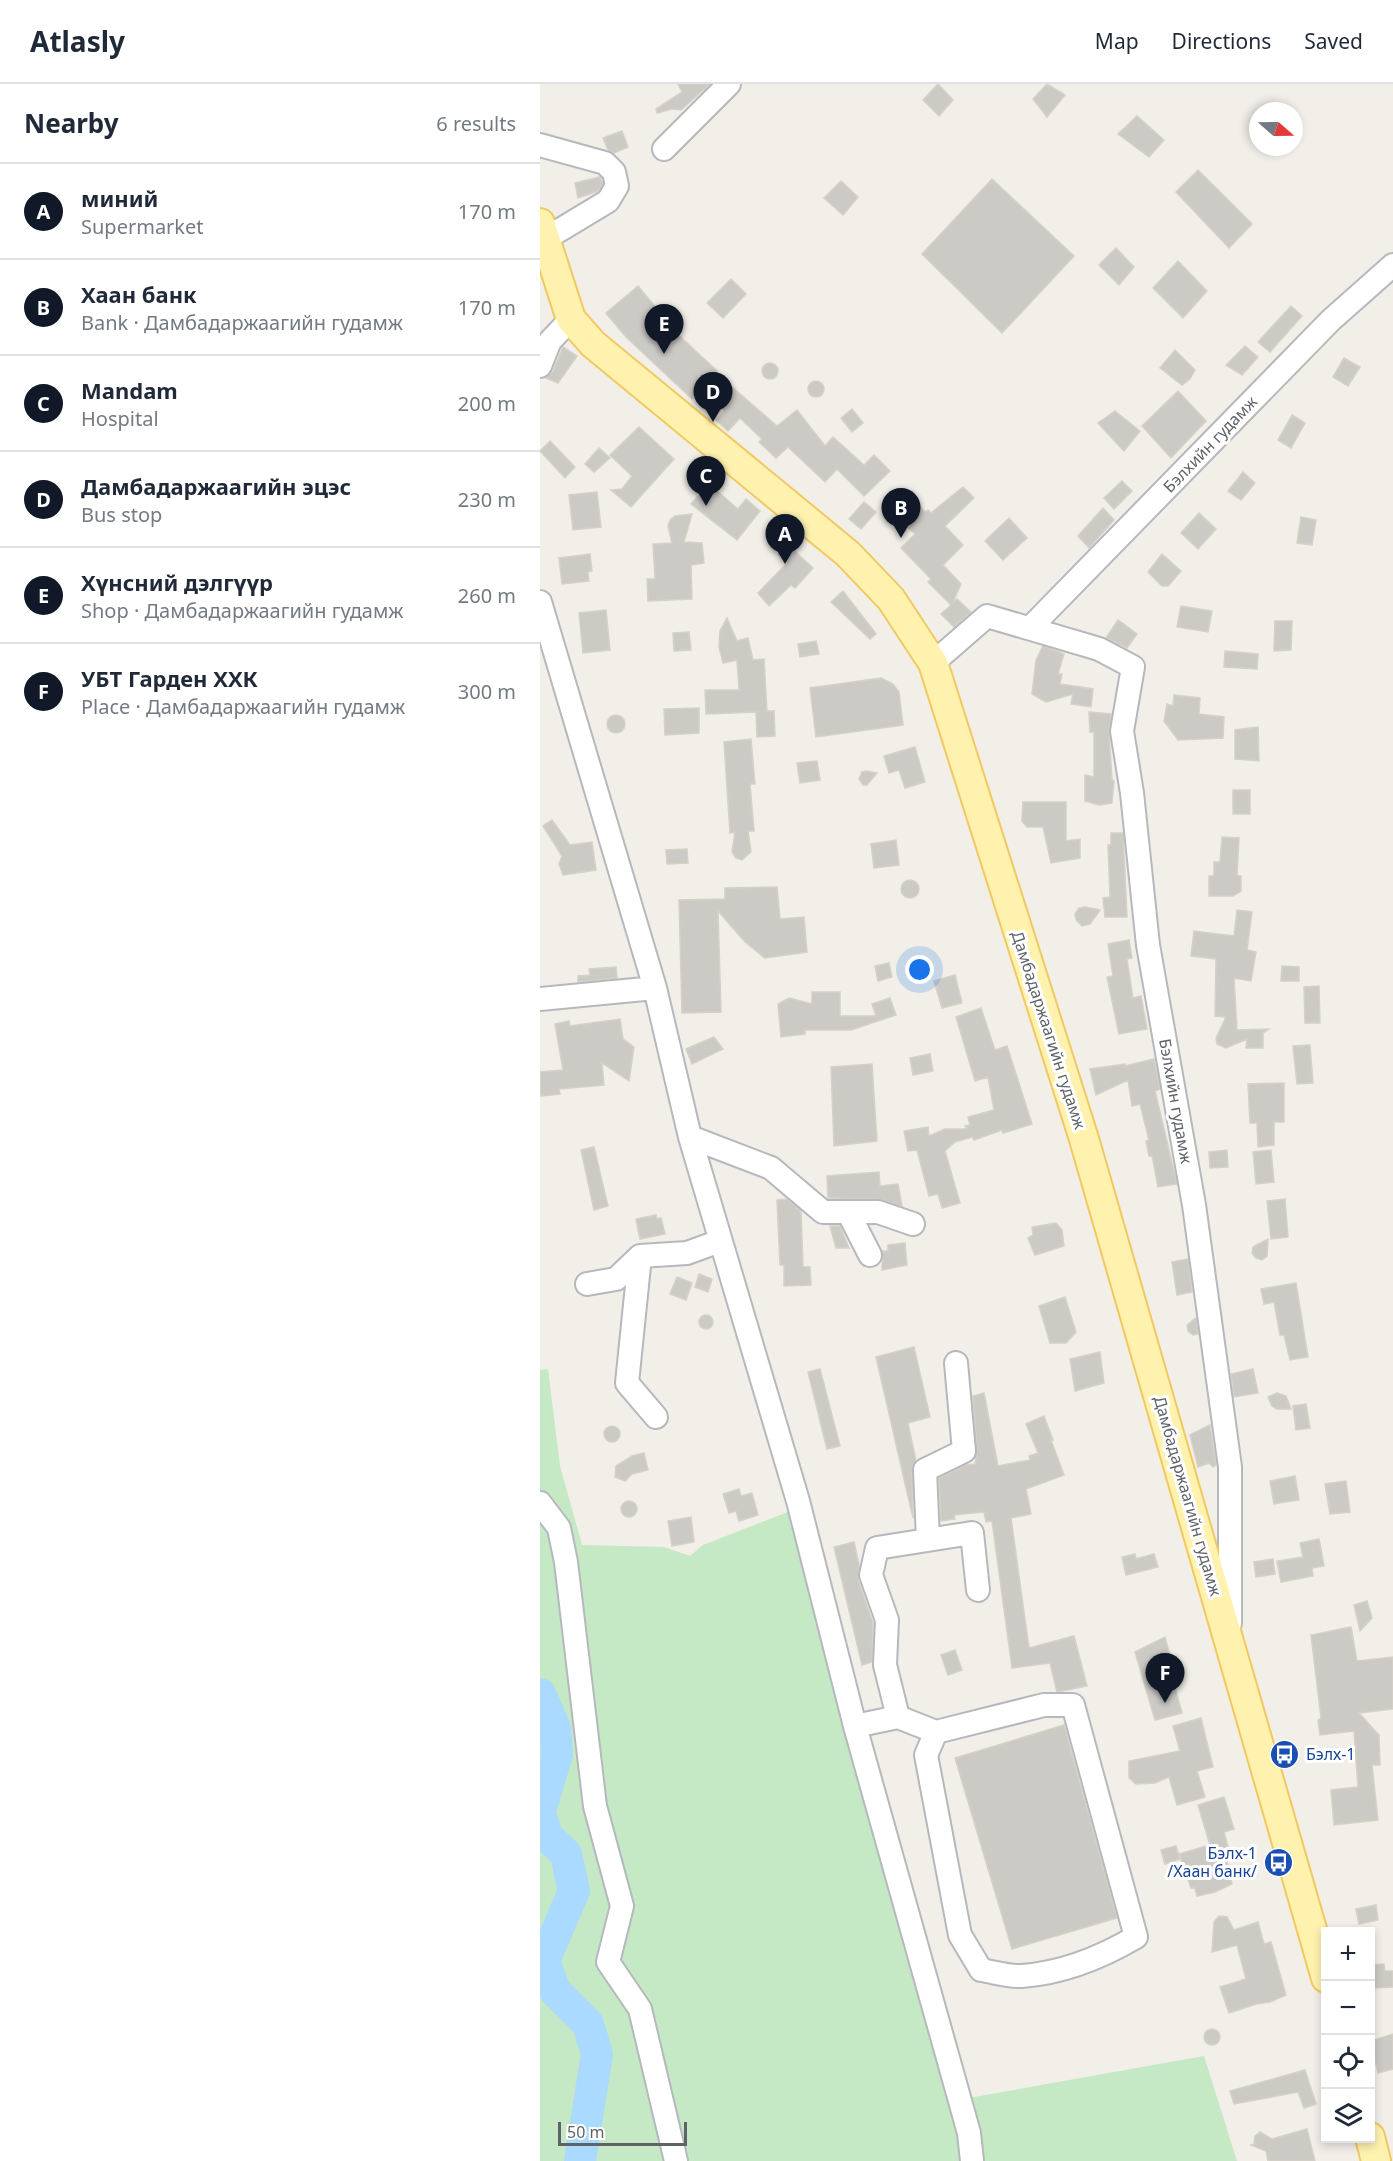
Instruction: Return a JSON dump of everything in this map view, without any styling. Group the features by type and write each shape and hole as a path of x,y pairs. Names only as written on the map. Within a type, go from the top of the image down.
{"main road":[{"name":"Дамбадаржаагийн гудамж","path":"542,231 571,319 602,351 848,554 891,599 933,663 1084,1139 1321,1961"},
{"path":"1372,2143 1376,2161"}],"street":[{"path":"664,149 729,84"},
{"path":"540,145 605,163 614,172 617,186 608,201 542,231"},
{"name":"Бэлхийн гудамж","path":"1031,627 1322,328 1393,265"},
{"path":"540,366 550,341 571,319"},
{"path":"540,602 655,988 690,1137 798,1502 855,1726 969,2133 972,2161"},
{"name":"Бэлхийн гудамж","path":"933,663 987,616 1100,649 1133,667 1122,731 1132,793 1148,945 1194,1205 1230,1467 1230,1645"},
{"path":"540,999 655,988"},
{"path":"690,1137 771,1168 823,1212 878,1212 914,1224"},
{"path":"848,1212 870,1255"},
{"path":"587,1284 616,1279 640,1256 687,1253 720,1241"},
{"path":"640,1256 627,1383 656,1417"},
{"path":"928,1540 925,1470 964,1451 956,1364"},
{"path":"540,1503 559,1528 566,1562 595,1806 622,1906 608,1962 640,2010 676,2161"},
{"path":"898,1717 885,1665 887,1620 871,1575 877,1548 972,1533 978,1590"},
{"path":"855,1726 898,1717 936,1732 1044,1705 1073,1705 1136,1937 1118,1948 1068,1968 1021,1976 981,1970 960,1935 926,1755 936,1732"}],"green space":[{"path":"548,1369 560,1466 582,1545 664,1547 690,1556 703,1545 803,1506 952,2101 1204,2056 1237,2161 540,2161 540,1370"}],"building":[{"path":"678,84 710,84 681,110 672,109 657,113 656,109 682,92"},
{"path":"938,84 953,100 939,116 923,100"},
{"path":"1047,84 1065,95 1047,117 1033,99"},
{"path":"1137,116 1164,140 1149,157 1118,134"},
{"path":"622,131 628,147 614,153 608,150 603,138"},
{"path":"1198,170 1252,224 1229,248 1176,192"},
{"path":"600,177 603,184 598,191 578,198 575,183"},
{"path":"992,179 1074,256 1002,333 922,254"},
{"path":"841,181 858,197 843,215 824,198"},
{"path":"1116,248 1134,267 1119,285 1099,265"},
{"path":"1178,261 1207,291 1183,318 1153,288"},
{"path":"731,279 746,294 723,318 707,303"},
{"path":"638,286 658,310 655,313 717,371 716,373 777,426 797,410 825,446 833,437 864,465 874,455 890,471 864,496 837,469 825,482 788,447 776,458 759,442 762,439 740,418 728,431 716,420 725,411 702,388 692,399 626,337 606,313"},
{"path":"1291,306 1302,316 1270,352 1258,342"},
{"path":"1245,346 1258,357 1242,375 1226,365"},
{"path":"563,347 577,356 558,383 546,378 553,371"},
{"path":"1175,350 1195,370 1190,379 1182,385 1160,368"},
{"path":"1344,358 1360,367 1348,386 1333,377"},
{"path":"767,363 773,363 778,371 776,377 767,379 762,374 762,368"},
{"path":"813,381 819,381 824,389 822,395 813,397 808,392 808,386"},
{"path":"1178,391 1206,421 1171,458 1142,426"},
{"path":"852,409 863,423 852,432 841,418"},
{"path":"1115,411 1140,431 1124,451 1098,423"},
{"path":"1292,415 1305,423 1291,448 1278,440"},
{"path":"639,427 674,459 631,507 611,490 622,489 632,476 610,455"},
{"path":"550,441 575,467 565,478 540,451"},
{"path":"599,448 610,458 594,472 585,464"},
{"path":"1243,472 1255,483 1241,500 1228,491"},
{"path":"1122,481 1132,491 1114,509 1104,498"},
{"path":"709,484 738,509 746,499 760,511 737,540 691,504"},
{"path":"963,487 974,498 945,526 963,545 943,565 961,584 953,602 957,599 971,612 954,627 941,614 951,605 928,582 931,579 901,548 915,534 892,512 908,495 925,512 928,510 931,513"},
{"path":"597,492 601,527 573,530 569,495"},
{"path":"864,502 876,512 861,529 849,519"},
{"path":"1103,508 1114,520 1089,548 1078,536"},
{"path":"1199,513 1216,529 1198,549 1181,533"},
{"path":"692,514 684,542 702,543 704,563 691,565 692,599 648,601 647,579 655,579 653,544 672,543 668,526 670,520 675,516"},
{"path":"1301,517 1316,520 1312,545 1297,543"},
{"path":"1009,518 1027,538 1003,560 985,541"},
{"path":"787,544 813,568 795,588 791,585 769,606 758,593 787,563 778,554"},
{"path":"590,554 592,571 588,572 589,581 562,584 559,558"},
{"path":"1162,554 1181,571 1168,586 1162,586 1148,572"},
{"path":"843,591 876,634 870,639 831,602"},
{"path":"1181,606 1212,611 1208,632 1177,627"},
{"path":"606,610 610,650 583,653 579,613"},
{"path":"727,618 737,641 748,638 753,660 764,659 767,711 774,711 775,736 757,737 756,712 706,714 705,690 739,690 737,660 723,663 719,647 720,631"},
{"path":"1118,620 1137,634 1127,648 1106,638"},
{"path":"1275,621 1292,621 1291,650 1274,651"},
{"path":"689,632 691,650 674,651 673,633"},
{"path":"816,641 819,654 800,657 798,644"},
{"path":"1043,646 1064,654 1058,674 1062,674 1060,684 1093,689 1091,707 1071,704 1073,694 1046,702 1032,694 1036,660"},
{"path":"1225,651 1258,654 1257,669 1224,667"},
{"path":"881,678 893,684 899,692 903,725 816,737 810,688"},
{"path":"1174,695 1200,698 1199,714 1224,717 1223,738 1178,740 1164,721 1167,704 1173,706"},
{"path":"699,708 699,733 665,735 664,709"},
{"path":"1089,712 1111,714 1109,733 1112,780 1114,781 1112,803 1099,805 1085,801 1085,775 1094,777 1094,732 1090,732"},
{"path":"616,715 622,718 625,724 622,730 616,733 610,730 607,724 610,718"},
{"path":"1258,727 1259,761 1235,759 1235,730"},
{"path":"751,739 755,784 750,784 754,831 748,831 751,852 742,860 736,858 732,852 735,832 730,833 724,742"},
{"path":"915,747 925,782 905,788 899,770 889,773 884,756"},
{"path":"817,761 820,780 800,783 797,763"},
{"path":"862,772 877,773 867,785 863,785 859,779"},
{"path":"1233,790 1250,790 1250,814 1233,814"},
{"path":"1023,802 1066,802 1066,841 1080,839 1080,858 1051,863 1043,827 1027,827 1022,821"},
{"path":"552,820 570,845 592,842 596,870 563,875 559,864 562,856 543,826"},
{"path":"1111,833 1123,833 1127,917 1105,917 1103,898 1110,897 1108,845 1111,845"},
{"path":"1222,837 1239,838 1237,876 1241,876 1241,891 1233,896 1209,896 1209,876 1214,876 1214,862 1220,862"},
{"path":"896,840 899,865 874,868 871,844"},
{"path":"687,849 688,863 667,864 666,850"},
{"path":"910,880 916,883 919,889 916,895 910,898 904,895 901,889 904,883"},
{"path":"777,887 780,919 804,917 807,952 765,958 745,942 718,911 721,1012 682,1013 679,900 725,899 725,888"},
{"path":"1079,908 1100,910 1090,924 1082,926 1076,920 1075,914"},
{"path":"1237,910 1252,912 1247,950 1256,952 1251,981 1234,978 1237,1030 1269,1029 1263,1033 1263,1048 1246,1048 1247,1039 1226,1048 1217,1044 1216,1038 1226,1017 1215,1016 1216,959 1191,956 1194,931 1234,936"},
{"path":"1129,940 1132,958 1127,959 1133,998 1141,996 1147,1029 1119,1034 1107,977 1113,976 1108,944"},
{"path":"889,963 892,977 878,981 875,966"},
{"path":"1282,966 1299,967 1299,981 1281,981"},
{"path":"616,967 617,978 578,982 578,976 590,975 589,969"},
{"path":"955,975 962,1003 942,1008 934,981"},
{"path":"1319,986 1320,1023 1305,1023 1304,987"},
{"path":"812,992 840,992 840,1016 876,1016 872,1004 890,998 896,1015 851,1030 805,1030 805,1034 781,1037 778,1004 789,998 812,1004"},
{"path":"981,1008 995,1050 1007,1046 1032,1124 1003,1133 1002,1130 974,1140 972,1137 955,1142 945,1151 960,1203 942,1208 938,1194 929,1196 917,1150 908,1151 904,1131 928,1127 929,1136 945,1129 967,1129 965,1126 970,1125 968,1117 994,1110 988,1077 975,1081 956,1017"},
{"path":"620,1019 623,1039 634,1047 629,1081 602,1063 604,1085 559,1089 560,1094 541,1096 540,1072 563,1070 555,1024 569,1021 570,1026"},
{"path":"714,1037 723,1049 692,1064 686,1049"},
{"path":"1310,1045 1313,1083 1297,1084 1293,1046"},
{"path":"930,1054 933,1071 913,1075 910,1058"},
{"path":"1154,1059 1160,1089 1155,1091 1177,1184 1158,1187 1152,1155 1149,1156 1146,1141 1149,1140 1140,1104 1132,1106 1128,1080 1096,1095 1090,1069 1125,1064 1125,1066"},
{"path":"872,1064 877,1141 834,1146 831,1067"},
{"path":"1284,1083 1284,1122 1274,1122 1274,1145 1258,1147 1257,1123 1250,1123 1248,1084"},
{"path":"594,1147 608,1206 594,1210 581,1150"},
{"path":"1227,1150 1228,1167 1210,1168 1209,1152"},
{"path":"1271,1150 1274,1182 1256,1184 1253,1152"},
{"path":"879,1172 880,1186 898,1184 902,1206 878,1199 828,1198 827,1176"},
{"path":"787,1199 801,1211 803,1267 810,1267 811,1285 784,1286 784,1265 780,1265 777,1200"},
{"path":"1285,1199 1288,1237 1271,1239 1267,1201"},
{"path":"656,1215 657,1219 661,1218 665,1234 640,1239 636,1219"},
{"path":"1056,1223 1062,1230 1064,1246 1035,1255 1028,1238 1033,1235 1032,1227"},
{"path":"830,1226 840,1226 849,1248 836,1248"},
{"path":"1268,1239 1267,1256 1262,1260 1256,1258 1252,1253 1253,1247"},
{"path":"905,1243 907,1265 882,1270 883,1251 888,1251 888,1245"},
{"path":"1188,1259 1192,1292 1177,1295 1172,1262"},
{"path":"699,1274 712,1279 708,1292 695,1287"},
{"path":"677,1277 692,1283 686,1300 670,1294"},
{"path":"1296,1283 1308,1357 1290,1360 1284,1335 1280,1335 1274,1302 1264,1304 1261,1289"},
{"path":"1065,1297 1076,1332 1066,1343 1050,1343 1039,1306"},
{"path":"703,1315 709,1315 713,1322 709,1329 703,1329 699,1325 699,1319"},
{"path":"1196,1318 1198,1334 1193,1335 1188,1331 1187,1325"},
{"path":"914,1347 930,1417 908,1423 916,1461 912,1471 913,1518 876,1357"},
{"path":"1100,1352 1104,1383 1075,1391 1070,1359"},
{"path":"820,1369 840,1446 827,1449 808,1372"},
{"path":"1253,1369 1258,1393 1234,1397 1231,1374"},
{"path":"984,1393 998,1466 1030,1460 1029,1456 1038,1453 1026,1424 1044,1416 1053,1440 1051,1440 1064,1475 1026,1489 1031,1514 1011,1518 1029,1648 1074,1636 1087,1686 1057,1692 1050,1663 1012,1668 992,1521 986,1522 984,1512 954,1515 955,1519 941,1521 939,1478 966,1465 975,1464 977,1450 973,1396"},
{"path":"1277,1393 1286,1396 1291,1409 1277,1409 1272,1406 1268,1397"},
{"path":"1306,1404 1310,1428 1296,1430 1293,1406"},
{"path":"1210,1425 1216,1465 1213,1467 1209,1463 1198,1467 1190,1435"},
{"path":"609,1426 615,1426 620,1434 618,1440 609,1442 604,1437 604,1431"},
{"path":"644,1453 648,1470 632,1474 625,1481 615,1477 616,1466 632,1456"},
{"path":"1295,1476 1299,1500 1274,1504 1270,1481"},
{"path":"1346,1481 1350,1512 1330,1514 1325,1484"},
{"path":"739,1489 741,1496 752,1493 758,1515 739,1521 736,1511 729,1513 723,1494"},
{"path":"626,1501 632,1501 637,1509 635,1515 626,1517 621,1512 621,1506"},
{"path":"691,1517 694,1542 672,1546 668,1521"},
{"path":"1319,1539 1324,1566 1312,1568 1313,1576 1281,1582 1277,1561 1303,1557 1300,1543"},
{"path":"854,1542 859,1565 858,1580 873,1623 872,1662 862,1665 834,1547"},
{"path":"1135,1554 1136,1559 1154,1554 1158,1567 1126,1575 1122,1557"},
{"path":"1273,1559 1275,1574 1256,1577 1254,1562"},
{"path":"1367,1601 1372,1618 1360,1631 1354,1605"},
{"path":"1351,1627 1357,1661 1393,1657 1393,1709 1359,1713 1379,1735 1380,1765 1372,1765 1378,1820 1334,1825 1331,1790 1358,1787 1354,1731 1320,1735 1318,1720 1321,1718 1311,1635"},
{"path":"1165,1637 1172,1664 1169,1665 1182,1713 1155,1720 1135,1652"},
{"path":"955,1650 962,1670 948,1675 941,1655"},
{"path":"1201,1718 1213,1767 1197,1771 1205,1797 1177,1805 1169,1777 1155,1783 1136,1784 1129,1778 1129,1761 1180,1751 1173,1726"},
{"path":"1064,1725 1117,1918 1012,1949 955,1758"},
{"path":"1224,1797 1234,1829 1224,1832 1230,1854 1226,1856 1232,1884 1215,1892 1197,1896 1195,1888 1191,1888 1179,1854 1210,1845 1198,1805"},
{"path":"1176,1846 1180,1859 1165,1864 1161,1850"},
{"path":"1376,1905 1378,1920 1359,1924 1356,1909"},
{"path":"1219,1916 1227,1917 1234,1930 1258,1922 1264,1944 1271,1942 1286,1995 1270,2002 1229,2013 1220,1987 1246,1979 1237,1945 1212,1952 1214,1922"},
{"path":"1384,1964 1385,1971 1393,1971 1393,1987 1375,1988 1375,1965"},
{"path":"1209,2029 1215,2029 1220,2037 1218,2043 1209,2045 1204,2040 1204,2034"},
{"path":"1393,2034 1393,2069 1378,2073 1375,2040"},
{"path":"1305,2070 1316,2104 1304,2108 1298,2092 1234,2104 1230,2091"},
{"path":"1307,2129 1315,2161 1268,2161 1266,2151 1251,2145 1254,2144 1255,2136 1260,2132 1272,2139"}],"waterway":[{"path":"540,1694 555,1728 557,1754 540,1811"},
{"path":"540,1814 547,1836 566,1854 574,1891 544,1961 555,1991 588,2024 597,2054 580,2161"}],"place":[{"name":"Хүнсний дэлгүүр","path":"664,354"},
{"name":"Дамбадаржаагийн эцэс","path":"713,422"},
{"name":"Mandam","path":"706,506"},
{"name":"Хаан банк","path":"901,538"},
{"name":"миний","path":"785,564"},
{"name":"УБТ Гарден ХХК","path":"1165,1703"},
{"name":"Бэлх-1","path":"1285,1754"},
{"name":"Бэлх-1 /Хаан банк/","path":"1278,1862"}]}
